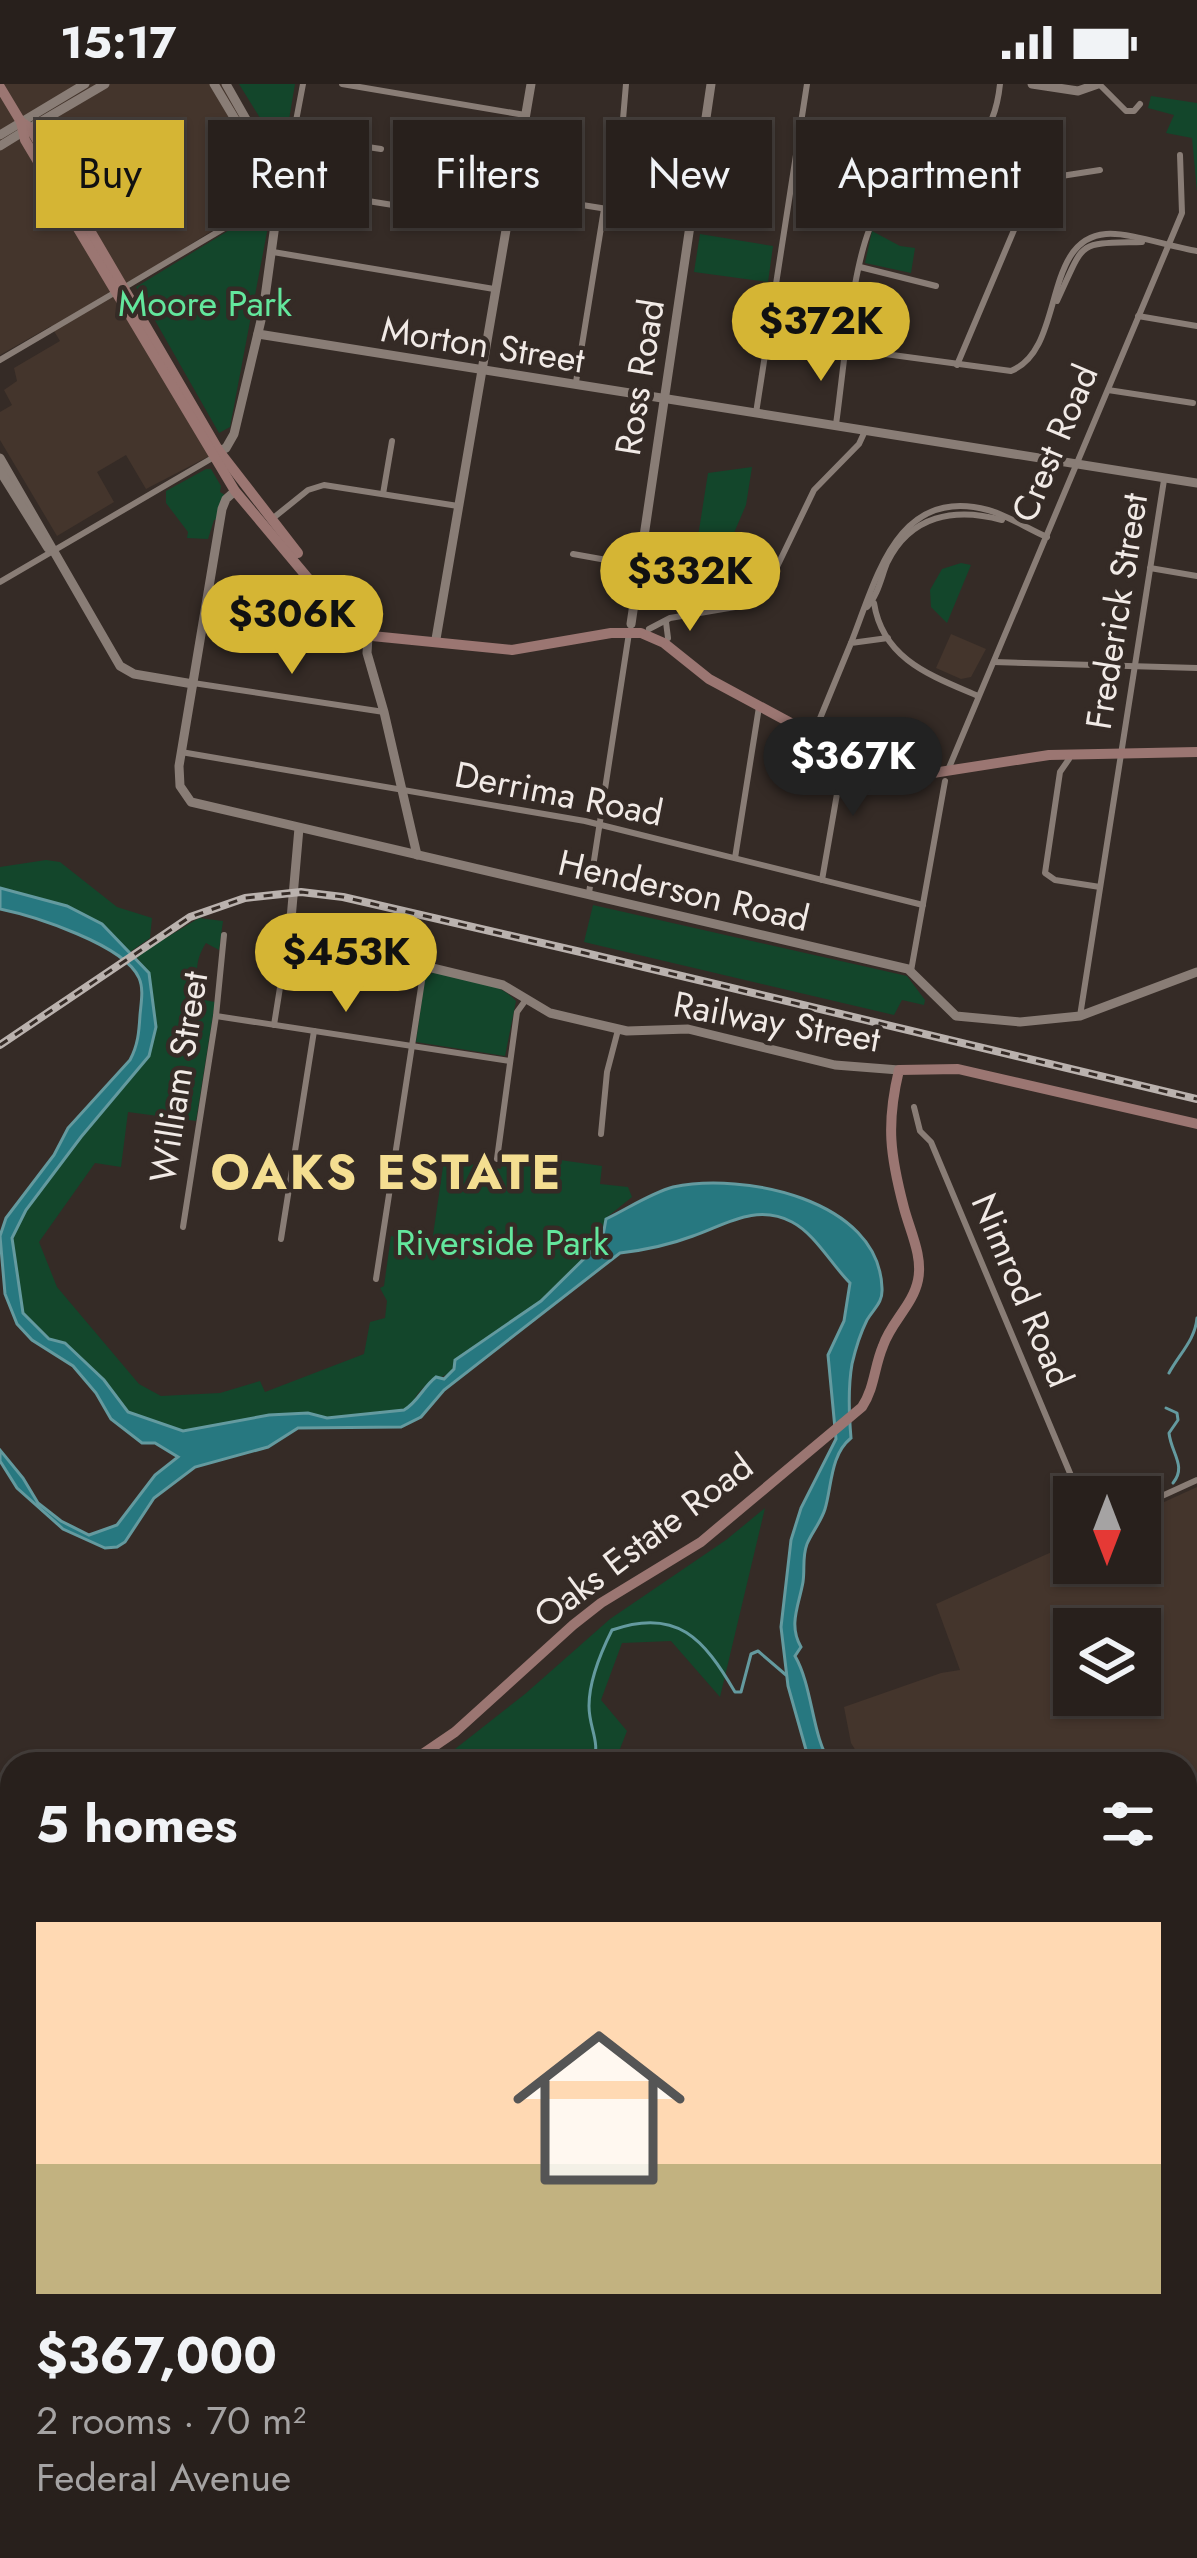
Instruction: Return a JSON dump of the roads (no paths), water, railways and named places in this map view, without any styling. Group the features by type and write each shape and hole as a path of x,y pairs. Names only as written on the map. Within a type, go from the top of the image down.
{"main road":[{"path":"0,87 235,491 371,636"},
{"path":"217,454 340,616 371,636 518,650 649,628 668,638 699,672"},
{"path":"630,628 658,640 699,672 813,735 946,777 1049,754 1197,752"},
{"path":"1029,759 1118,753"},
{"path":"946,777 1012,763"},
{"name":"Railway Street","path":"899,1070 958,1069 1197,1124"},
{"name":"Oaks Estate Road","path":"426,1752 455,1732 601,1603 701,1542 854,1415 870,1394 882,1346 919,1279 889,1132 899,1070"}],"street":[{"path":"0,146 85,84"},
{"path":"0,135 24,128 105,84"},
{"path":"214,84 239,120"},
{"path":"226,84 246,120"},
{"path":"297,120 303,84"},
{"path":"342,84 525,115"},
{"path":"524,120 531,84"},
{"path":"623,120 626,84"},
{"name":"Ross Road","path":"709,120 714,84"},
{"path":"756,413 807,84"},
{"path":"994,120 1000,84"},
{"path":"1032,84 1078,91 1099,84 1126,111 1140,104"},
{"path":"369,147 381,149"},
{"name":"Crest Road","path":"911,970 946,777 1168,247 1183,207 1180,155"},
{"path":"1063,176 1100,170"},
{"path":"576,386 604,209 582,205"},
{"path":"0,360 224,228"},
{"path":"0,582 226,448 234,434 258,334 276,228"},
{"path":"440,639 505,228"},
{"name":"Ross Road","path":"589,896 692,228"},
{"path":"836,427 869,228"},
{"path":"957,365 1015,228"},
{"path":"848,349 1005,372 1024,365 1038,346 1070,257 1084,241 1112,233 1197,251"},
{"path":"273,252 494,289"},
{"path":"860,267 936,286"},
{"path":"1138,316 1197,326"},
{"name":"Morton Street","path":"258,334 1197,483"},
{"path":"1108,390 1193,403"},
{"path":"649,628 668,619 735,607 764,586 814,490 866,431"},
{"path":"383,494 392,441"},
{"path":"0,458 120,666 134,674 384,712"},
{"path":"0,471 52,552"},
{"name":"Frederick Street","path":"1080,1016 1164,478"},
{"path":"268,522 316,487 458,506"},
{"path":"181,752 224,503 235,491"},
{"path":"813,735 888,549 921,518 970,507 996,513 1047,537"},
{"path":"866,609 892,554 918,526 950,513 1005,519"},
{"path":"573,554 640,566"},
{"path":"1150,568 1197,576"},
{"path":"317,616 324,602 320,588"},
{"path":"874,599 877,619 895,650 921,671 980,697"},
{"path":"207,607 298,621 332,611 340,616"},
{"path":"668,619 664,629 668,638"},
{"path":"371,636 367,653 417,855"},
{"path":"851,643 888,638"},
{"path":"869,642 895,650"},
{"path":"994,662 1197,668"},
{"path":"735,858 759,706"},
{"path":"822,880 845,747"},
{"path":"958,749 959,765 970,769"},
{"name":"Derrima Road","path":"181,752 600,824 923,905"},
{"name":"Henderson Road","path":"181,752 180,786 191,802 911,970"},
{"path":"1050,759 1060,772"},
{"path":"1069,759 1060,772 1047,877 1100,887"},
{"path":"274,1025 294,901 299,828"},
{"name":"Railway Street","path":"291,919 349,948 503,985 544,1012 618,1030 688,1029 835,1065 899,1070"},
{"name":"William Street","path":"183,1227 224,935"},
{"path":"376,1279 424,966"},
{"path":"911,970 940,1004 962,1018 1020,1022 1080,1016 1197,972"},
{"path":"497,1159 517,1012 526,1001"},
{"path":"216,1016 510,1061"},
{"path":"601,1134 607,1072 618,1030"},
{"path":"281,1239 314,1031"},
{"name":"Nimrod Road","path":"914,1107 920,1131 931,1142 1071,1476"},
{"path":"1161,1496 1197,1480"}],"water":[{"path":"0,888 67,906 102,924 149,973 156,1027 149,1056 26,1210 12,1238 23,1313 49,1339 65,1343 104,1380 128,1412 183,1431 269,1415 308,1413 327,1418 404,1410 436,1377 444,1379 454,1369 455,1360 541,1301 602,1241 606,1219 673,1187 702,1183 769,1189 833,1213 858,1233 875,1257 882,1293 853,1359 851,1438 835,1462 825,1509 805,1549 795,1623 801,1647 795,1656 825,1752 807,1752 788,1686 781,1627 791,1540 801,1508 836,1439 828,1355 844,1321 850,1283 808,1234 779,1217 753,1215 675,1242 620,1253 444,1390 421,1417 401,1427 298,1428 268,1447 195,1467 154,1498 117,1547 105,1548 63,1529 17,1488 0,1461 0,1450 38,1503 89,1535 117,1525 155,1475 178,1457 155,1443 142,1443 111,1419 73,1366 32,1340 17,1324 5,1294 0,1236 6,1218 54,1155 68,1128 130,1060 138,1038 142,991 139,978 116,954 55,925 0,909"}],"waterway":[{"path":"1169,1373 1190,1340 1197,1318"},
{"path":"1166,1408 1177,1413 1178,1420 1169,1433 1178,1465 1173,1483"},
{"path":"595,1752 590,1696 612,1630 654,1623 686,1633 712,1657 735,1692 741,1692 751,1654 758,1651 786,1675"}],"railway":[{"path":"0,1045 190,917 245,898 301,892 343,897 1197,1099"}],"district":[{"name":"OAKS ESTATE","path":"387,1172"}],"park label":[{"name":"Moore Park","path":"205,303"},
{"name":"Riverside Park","path":"502,1242"}]}
